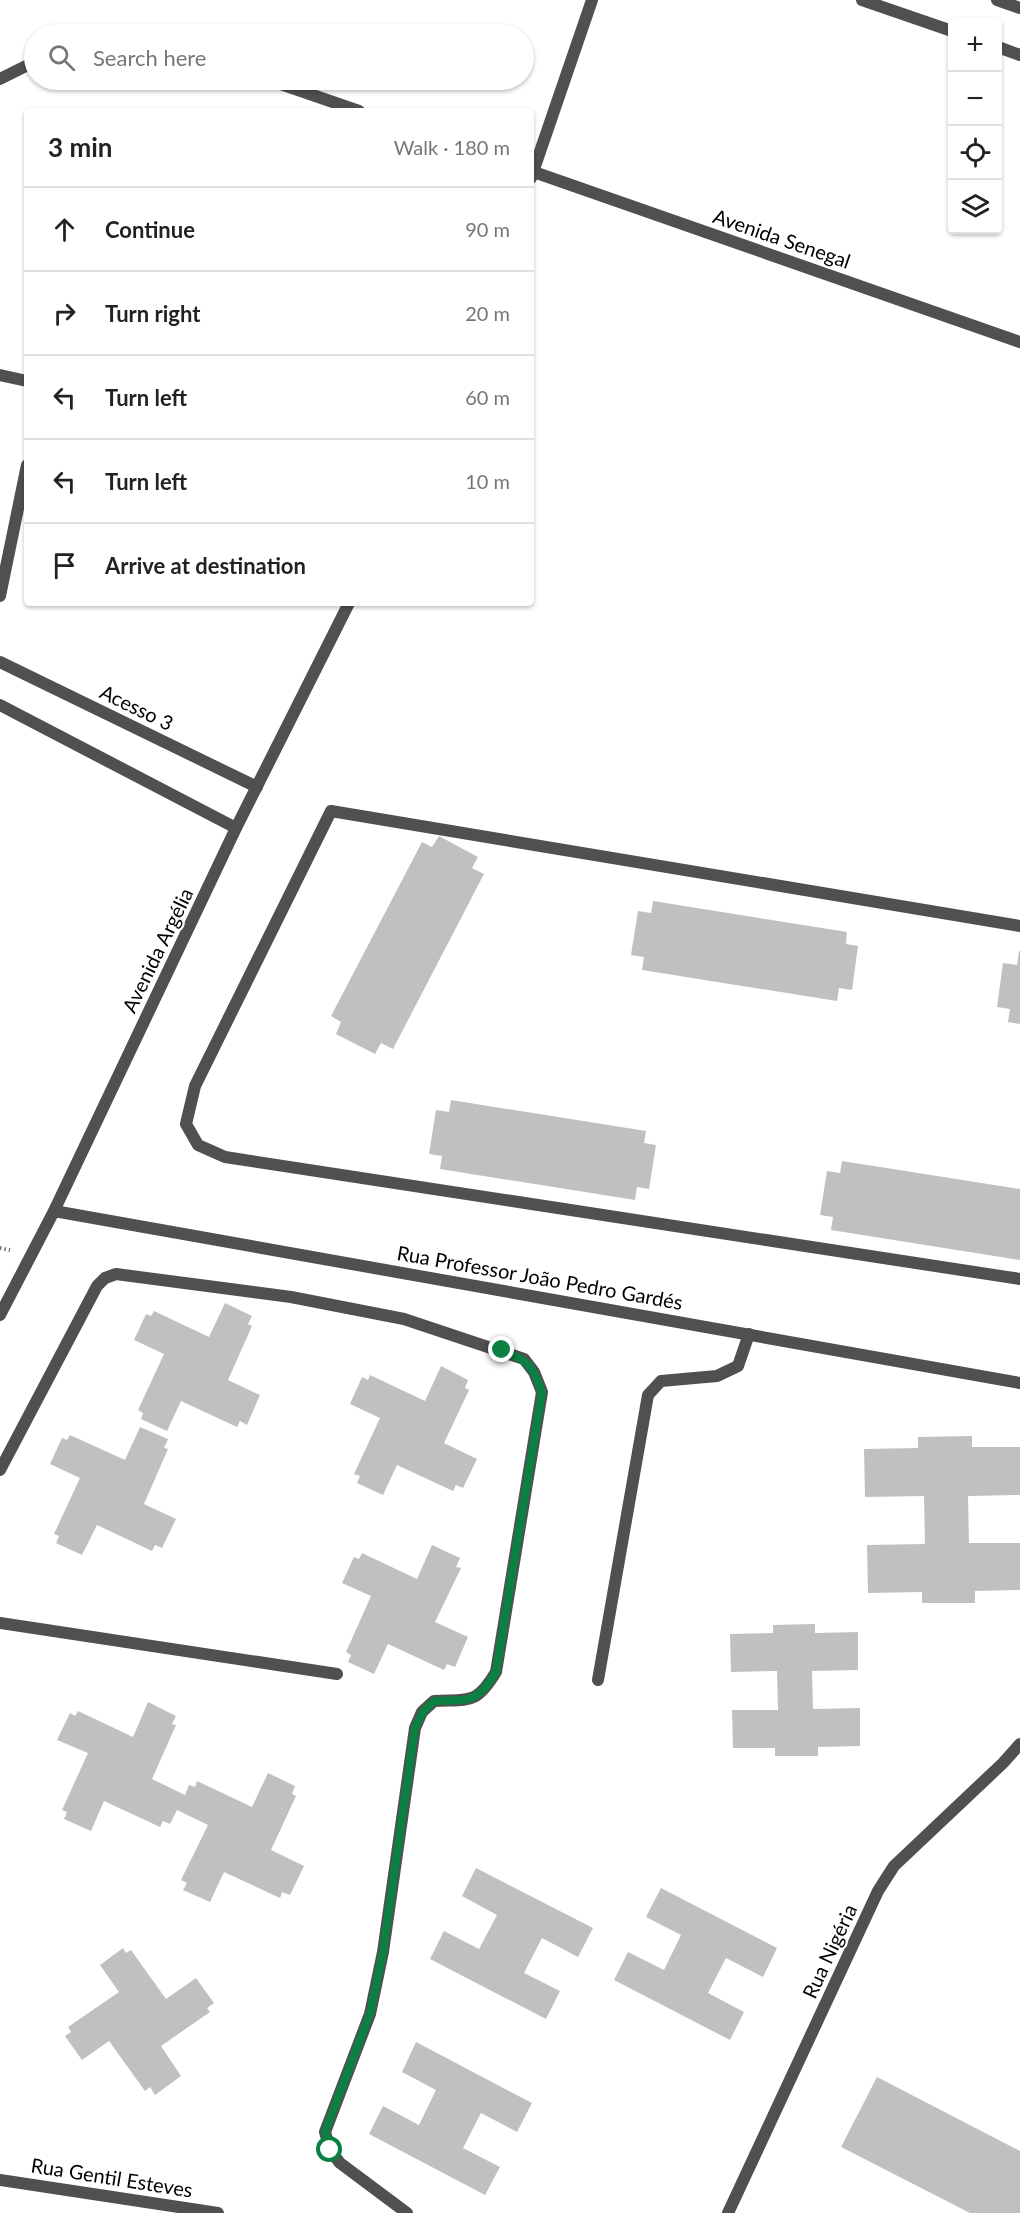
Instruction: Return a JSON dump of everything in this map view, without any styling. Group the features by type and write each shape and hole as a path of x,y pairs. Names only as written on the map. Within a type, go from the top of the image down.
{"street":[{"path":"534,168 592,0"},
{"path":"862,0 948,30"},
{"path":"997,0 1020,8"},
{"path":"1002,48 1020,55"},
{"path":"0,79 24,67"},
{"path":"298,90 350,108"},
{"name":"Avenida Senegal","path":"534,175 1020,342"},
{"path":"0,375 24,380"},
{"path":"0,596 24,480"},
{"name":"Avenida Argélia","path":"0,1315 54,1211 236,828 348,606"},
{"name":"Acesso 3","path":"0,662 257,787"},
{"path":"0,705 236,828"},
{"path":"1020,926 331,811 195,1086 186,1124 198,1145 225,1157 1020,1279"},
{"name":"Rua Professor João Pedro Gardés","path":"54,1211 1020,1383"},
{"path":"0,1470 97,1286 105,1278 116,1274 291,1297 404,1319 524,1359 534,1372 542,1392 496,1672 486,1689 474,1698 434,1701 423,1712 415,1728 385,1941 370,2014 325,2132 330,2150 340,2163 407,2213"},
{"path":"598,1680 648,1395 661,1381 717,1376 738,1366 749,1335"},
{"path":"0,1623 337,1674"},
{"name":"Rua Nigéria","path":"728,2213 878,1891 894,1866 1003,1763 1020,1744"},
{"name":"Rua Gentil Esteves","path":"0,2180 218,2213"}],"building":[{"path":"439,836 478,857 472,868 484,874 393,1049 381,1043 375,1054 336,1034 341,1022 331,1016 422,842 432,847"},
{"path":"653,901 847,932 846,944 858,946 852,990 839,988 837,1001 642,970 644,957 631,955 638,911 651,913"},
{"path":"1019,951 1020,1024 1008,1022 1010,1009 997,1007 1003,963 1017,965"},
{"path":"451,1100 646,1131 644,1143 656,1145 649,1189 637,1187 635,1200 440,1169 442,1156 429,1154 436,1110 449,1112"},
{"path":"842,1161 1020,1189 1020,1260 831,1230 833,1217 820,1215 827,1171 840,1173"},
{"path":"225,1303 252,1316 248,1324 252,1326 228,1380 260,1395 247,1425 240,1421 237,1427 181,1401 167,1431 141,1419 143,1413 138,1410 164,1354 134,1340 146,1314 151,1316 154,1311 209,1337"},
{"path":"441,1366 468,1380 465,1388 469,1390 444,1443 477,1459 463,1488 456,1485 453,1491 397,1465 383,1495 357,1483 360,1476 354,1474 380,1418 350,1404 362,1377 368,1380 370,1375 425,1401"},
{"path":"140,1427 168,1439 164,1448 168,1449 144,1504 176,1519 162,1548 155,1545 152,1551 97,1525 82,1555 56,1543 59,1536 54,1534 80,1478 50,1464 62,1438 67,1440 70,1435 125,1460"},
{"path":"972,1436 972,1447 1020,1447 1020,1495 968,1496 969,1543 1020,1543 1020,1590 975,1591 975,1603 922,1603 922,1592 868,1593 867,1545 925,1544 924,1496 865,1497 864,1449 918,1448 918,1437"},
{"path":"432,1545 460,1558 456,1567 461,1568 435,1622 468,1637 455,1667 447,1664 444,1670 388,1644 374,1674 348,1662 351,1655 346,1652 371,1596 342,1583 354,1557 359,1559 362,1553 417,1579"},
{"path":"815,1624 815,1633 858,1632 858,1670 812,1671 813,1709 860,1708 860,1746 818,1747 818,1756 775,1756 775,1748 733,1748 732,1710 778,1710 777,1671 731,1672 730,1634 773,1633 773,1625"},
{"path":"148,1702 176,1716 172,1724 176,1725 152,1779 185,1795 189,1785 195,1787 197,1781 252,1807 268,1773 295,1786 292,1794 296,1796 271,1850 304,1866 290,1895 282,1892 280,1898 224,1872 210,1902 183,1890 187,1883 181,1880 208,1825 177,1810 170,1824 163,1821 160,1827 104,1801 91,1831 64,1819 67,1812 62,1810 88,1753 57,1740 70,1713 75,1716 78,1711 133,1737"},
{"path":"476,1868 593,1928 578,1957 542,1938 524,1973 560,1991 546,2019 430,1959 444,1931 479,1949 497,1915 462,1896"},
{"path":"661,1888 777,1948 763,1977 726,1958 708,1993 744,2012 730,2040 614,1980 628,1952 664,1970 681,1935 646,1917"},
{"path":"123,1948 126,1953 131,1950 166,1999 196,1978 214,2003 207,2008 210,2012 161,2046 181,2076 155,2095 150,2087 145,2091 109,2041 82,2060 65,2036 71,2032 68,2027 119,1992 100,1965"},
{"path":"416,2042 532,2103 517,2132 481,2113 463,2148 500,2167 485,2195 369,2134 383,2106 419,2125 436,2090 402,2072"},
{"path":"877,2077 1020,2151 1020,2213 970,2213 841,2147"}],"route":[{"path":"330,2150 325,2132 370,2014 383,1952 404,1821 415,1728 423,1712 434,1701 474,1698 486,1689 496,1672 542,1392 534,1372 524,1359 502,1350"}]}
